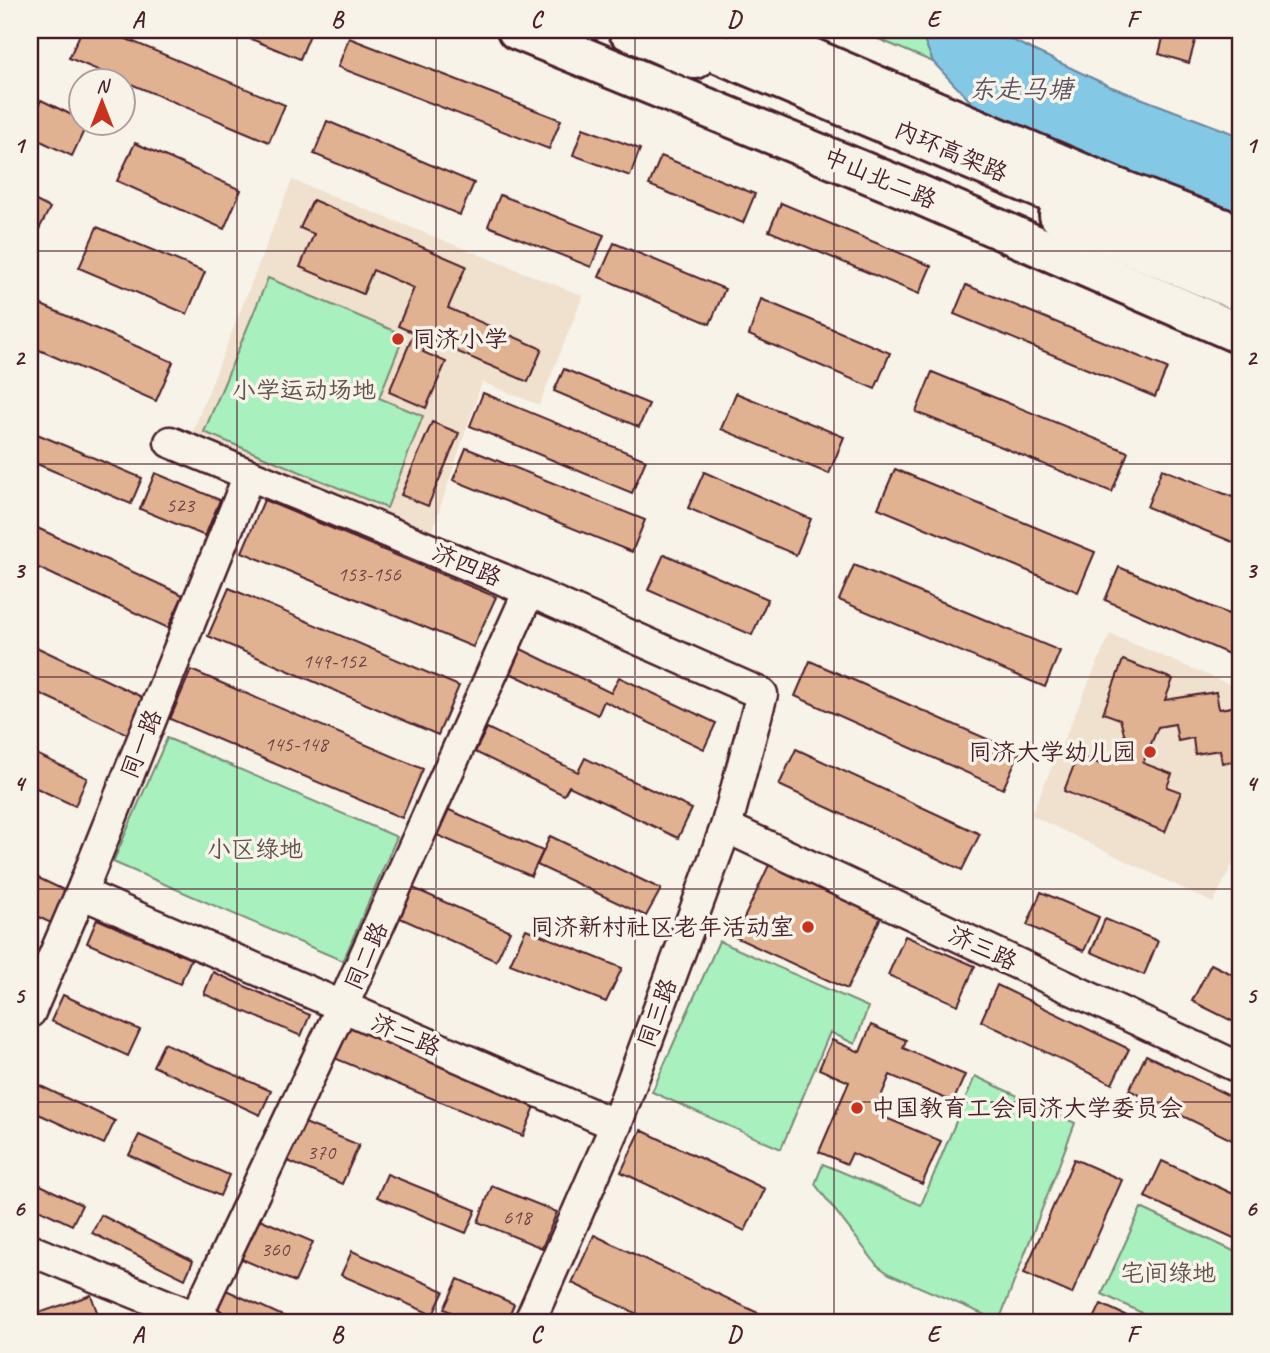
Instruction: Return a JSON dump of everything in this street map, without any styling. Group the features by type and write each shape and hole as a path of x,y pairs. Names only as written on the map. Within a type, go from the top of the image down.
{"main road":[{"name":"中山北二路","path":"517,30 898,185 1227,329"},
{"name":"中山北二路","path":"628,30 1230,281"},
{"name":"内环高架路","path":"663,30 1007,175 1230,281"},
{"name":"内环高架路","path":"746,30 1114,187 1240,235"}],"street":[{"name":"济四路","path":"170,442 529,591 762,694"},
{"name":"同一路","path":"30,1012 81,893 249,475"},
{"name":"同二路","path":"203,1320 529,591"},
{"name":"同三路","path":"529,1323 616,1125 726,827 762,694"},
{"name":"济三路","path":"726,827 1240,1068"},
{"name":"济二路","path":"81,893 616,1125"},
{"path":"30,1250 203,1320"}],"shaded area":[{"name":"同济小学","path":"292,180 583,296 539,405 482,382 429,541 191,436"},
{"name":"同济大学幼儿园","path":"1110,634 1240,689 1240,849 1213,903 1031,815"}],"green space":[{"path":"857,30 923,30 933,62"},
{"name":"小学运动场地","path":"268,278 404,335 379,398 423,416 387,508 204,432"},
{"name":"小区绿地","path":"167,738 397,837 343,961 113,862"},
{"path":"719,941 868,1007 855,1044 830,1032 781,1149 652,1092"},
{"path":"975,1076 1075,1123 999,1321 889,1274 877,1265 815,1184 823,1164 921,1205"},
{"name":"宅间绿地","path":"1141,1208 1240,1254 1240,1323 1163,1323 1102,1294"}],"water":[{"name":"东走马塘","path":"923,30 991,30 1109,86 1240,136 1240,415 1210,210 985,117 933,62"}],"building":[{"path":"82,30 105,30 285,105 269,142 136,86 136,66 88,66 69,58"},
{"path":"229,30 312,30 300,59"},
{"path":"1165,30 1198,30 1189,63 1159,54"},
{"path":"349,38 561,120 549,149 338,67"},
{"path":"41,100 66,112 66,136 81,136 72,156 30,136 30,124"},
{"path":"327,121 474,183 460,215 314,154"},
{"path":"583,128 640,149 630,176 573,155"},
{"path":"135,143 241,190 224,229 117,181"},
{"path":"661,156 755,194 743,223 649,185"},
{"path":"500,195 604,235 591,267 488,226"},
{"path":"30,198 50,208 34,239 30,237"},
{"path":"313,200 466,266 448,308 542,349 528,382 428,339 423,352 446,362 426,408 389,392 414,333 398,326 414,288 373,270 363,294 300,267 314,234 300,228"},
{"path":"781,203 931,266 919,294 769,231"},
{"path":"97,227 205,272 187,314 79,268"},
{"path":"614,243 725,289 710,324 599,277"},
{"path":"966,285 1167,368 1155,397 954,314"},
{"path":"761,299 890,353 875,389 749,335"},
{"path":"30,300 173,362 156,401 30,346"},
{"path":"564,369 649,404 639,427 554,391"},
{"path":"932,372 1128,452 1112,492 916,412"},
{"path":"483,393 646,460 632,493 470,426"},
{"path":"736,393 844,437 829,474 721,429"},
{"path":"432,422 459,433 428,506 401,495"},
{"path":"30,431 142,478 131,504 30,461"},
{"path":"466,448 645,520 632,552 453,480"},
{"path":"895,469 1095,552 1078,592 878,508"},
{"path":"1162,469 1240,500 1240,545 1147,507"},
{"path":"704,472 811,519 796,555 688,508"},
{"path":"155,473 220,500 205,536 140,509"},
{"path":"264,500 496,597 473,647 242,552"},
{"path":"33,526 183,595 168,628 30,564 30,532"},
{"path":"664,554 768,599 752,635 648,590"},
{"path":"854,565 1060,651 1045,687 839,600"},
{"path":"1119,567 1240,619 1240,659 1105,600"},
{"path":"229,588 459,686 438,735 208,636"},
{"path":"30,644 144,698 127,734 30,689"},
{"path":"521,649 611,693 619,677 716,723 704,749 604,701 598,715 510,673"},
{"path":"1123,660 1173,679 1165,700 1216,692 1219,709 1238,706 1240,760 1222,763 1220,750 1195,754 1193,738 1178,741 1175,724 1158,727 1143,763 1172,774 1167,787 1181,792 1165,832 1064,791 1078,755 1102,765 1130,755 1120,719 1103,713"},
{"path":"810,661 1019,753 1003,789 795,696"},
{"path":"191,670 423,769 402,818 170,719"},
{"path":"487,728 578,772 585,758 692,809 678,838 569,786 564,795 475,752"},
{"path":"796,749 980,834 962,870 779,785"},
{"path":"30,751 87,778 75,806 30,785"},
{"path":"447,809 543,851 531,876 437,835"},
{"path":"550,836 661,889 646,916 537,865"},
{"name":"同济新村社区老年活动室","path":"769,865 881,917 847,989 735,937"},
{"path":"30,874 68,892 53,924 30,913"},
{"path":"413,888 510,931 496,961 400,918"},
{"path":"1041,892 1099,917 1084,951 1027,925"},
{"path":"97,919 191,959 180,984 87,943"},
{"path":"1105,919 1158,941 1144,975 1091,952"},
{"path":"526,929 622,968 606,1002 510,964"},
{"path":"905,936 975,966 958,1005 888,975"},
{"path":"1211,964 1240,978 1240,1025 1192,1001"},
{"path":"213,972 310,1015 301,1036 204,994"},
{"path":"997,985 1129,1049 1112,1084 981,1021"},
{"path":"63,995 140,1030 128,1056 51,1021"},
{"path":"346,1024 536,1104 523,1136 332,1057"},
{"name":"中国教育工会同济大学委员会","path":"871,1025 906,1040 903,1048 965,1075 953,1102 890,1075 874,1113 941,1141 922,1184 852,1153 847,1164 819,1152 849,1082 819,1069 832,1040 860,1052"},
{"path":"164,1043 271,1091 260,1115 153,1066"},
{"path":"1146,1055 1240,1101 1240,1144 1129,1090"},
{"path":"30,1081 115,1121 104,1144 30,1110"},
{"path":"300,1121 359,1145 342,1184 283,1159"},
{"path":"641,1130 765,1189 745,1231 621,1172"},
{"path":"139,1135 229,1175 220,1196 129,1155"},
{"path":"1074,1159 1122,1180 1072,1294 1024,1273"},
{"path":"1162,1161 1240,1197 1240,1241 1145,1197"},
{"path":"387,1174 476,1210 466,1233 377,1197"},
{"path":"30,1180 82,1205 72,1225 30,1205"},
{"path":"492,1186 557,1212 542,1248 478,1222"},
{"path":"101,1215 193,1261 185,1279 92,1233"},
{"path":"255,1217 313,1242 295,1282 237,1257"},
{"path":"594,1235 779,1323 656,1323 572,1283"},
{"path":"352,1251 444,1291 433,1315 341,1275"},
{"path":"458,1279 514,1304 506,1323 475,1323 444,1309"},
{"path":"226,1290 298,1323 233,1323 215,1315"},
{"path":"91,1295 101,1323 36,1323 33,1315"},
{"path":"1101,1304 1142,1323 1092,1323"}],"place":[{"name":"同济小学","path":"398,339"},
{"name":"同济大学幼儿园","path":"1150,752"},
{"name":"同济新村社区老年活动室","path":"808,927"},
{"name":"中国教育工会同济大学委员会","path":"857,1108"}]}
